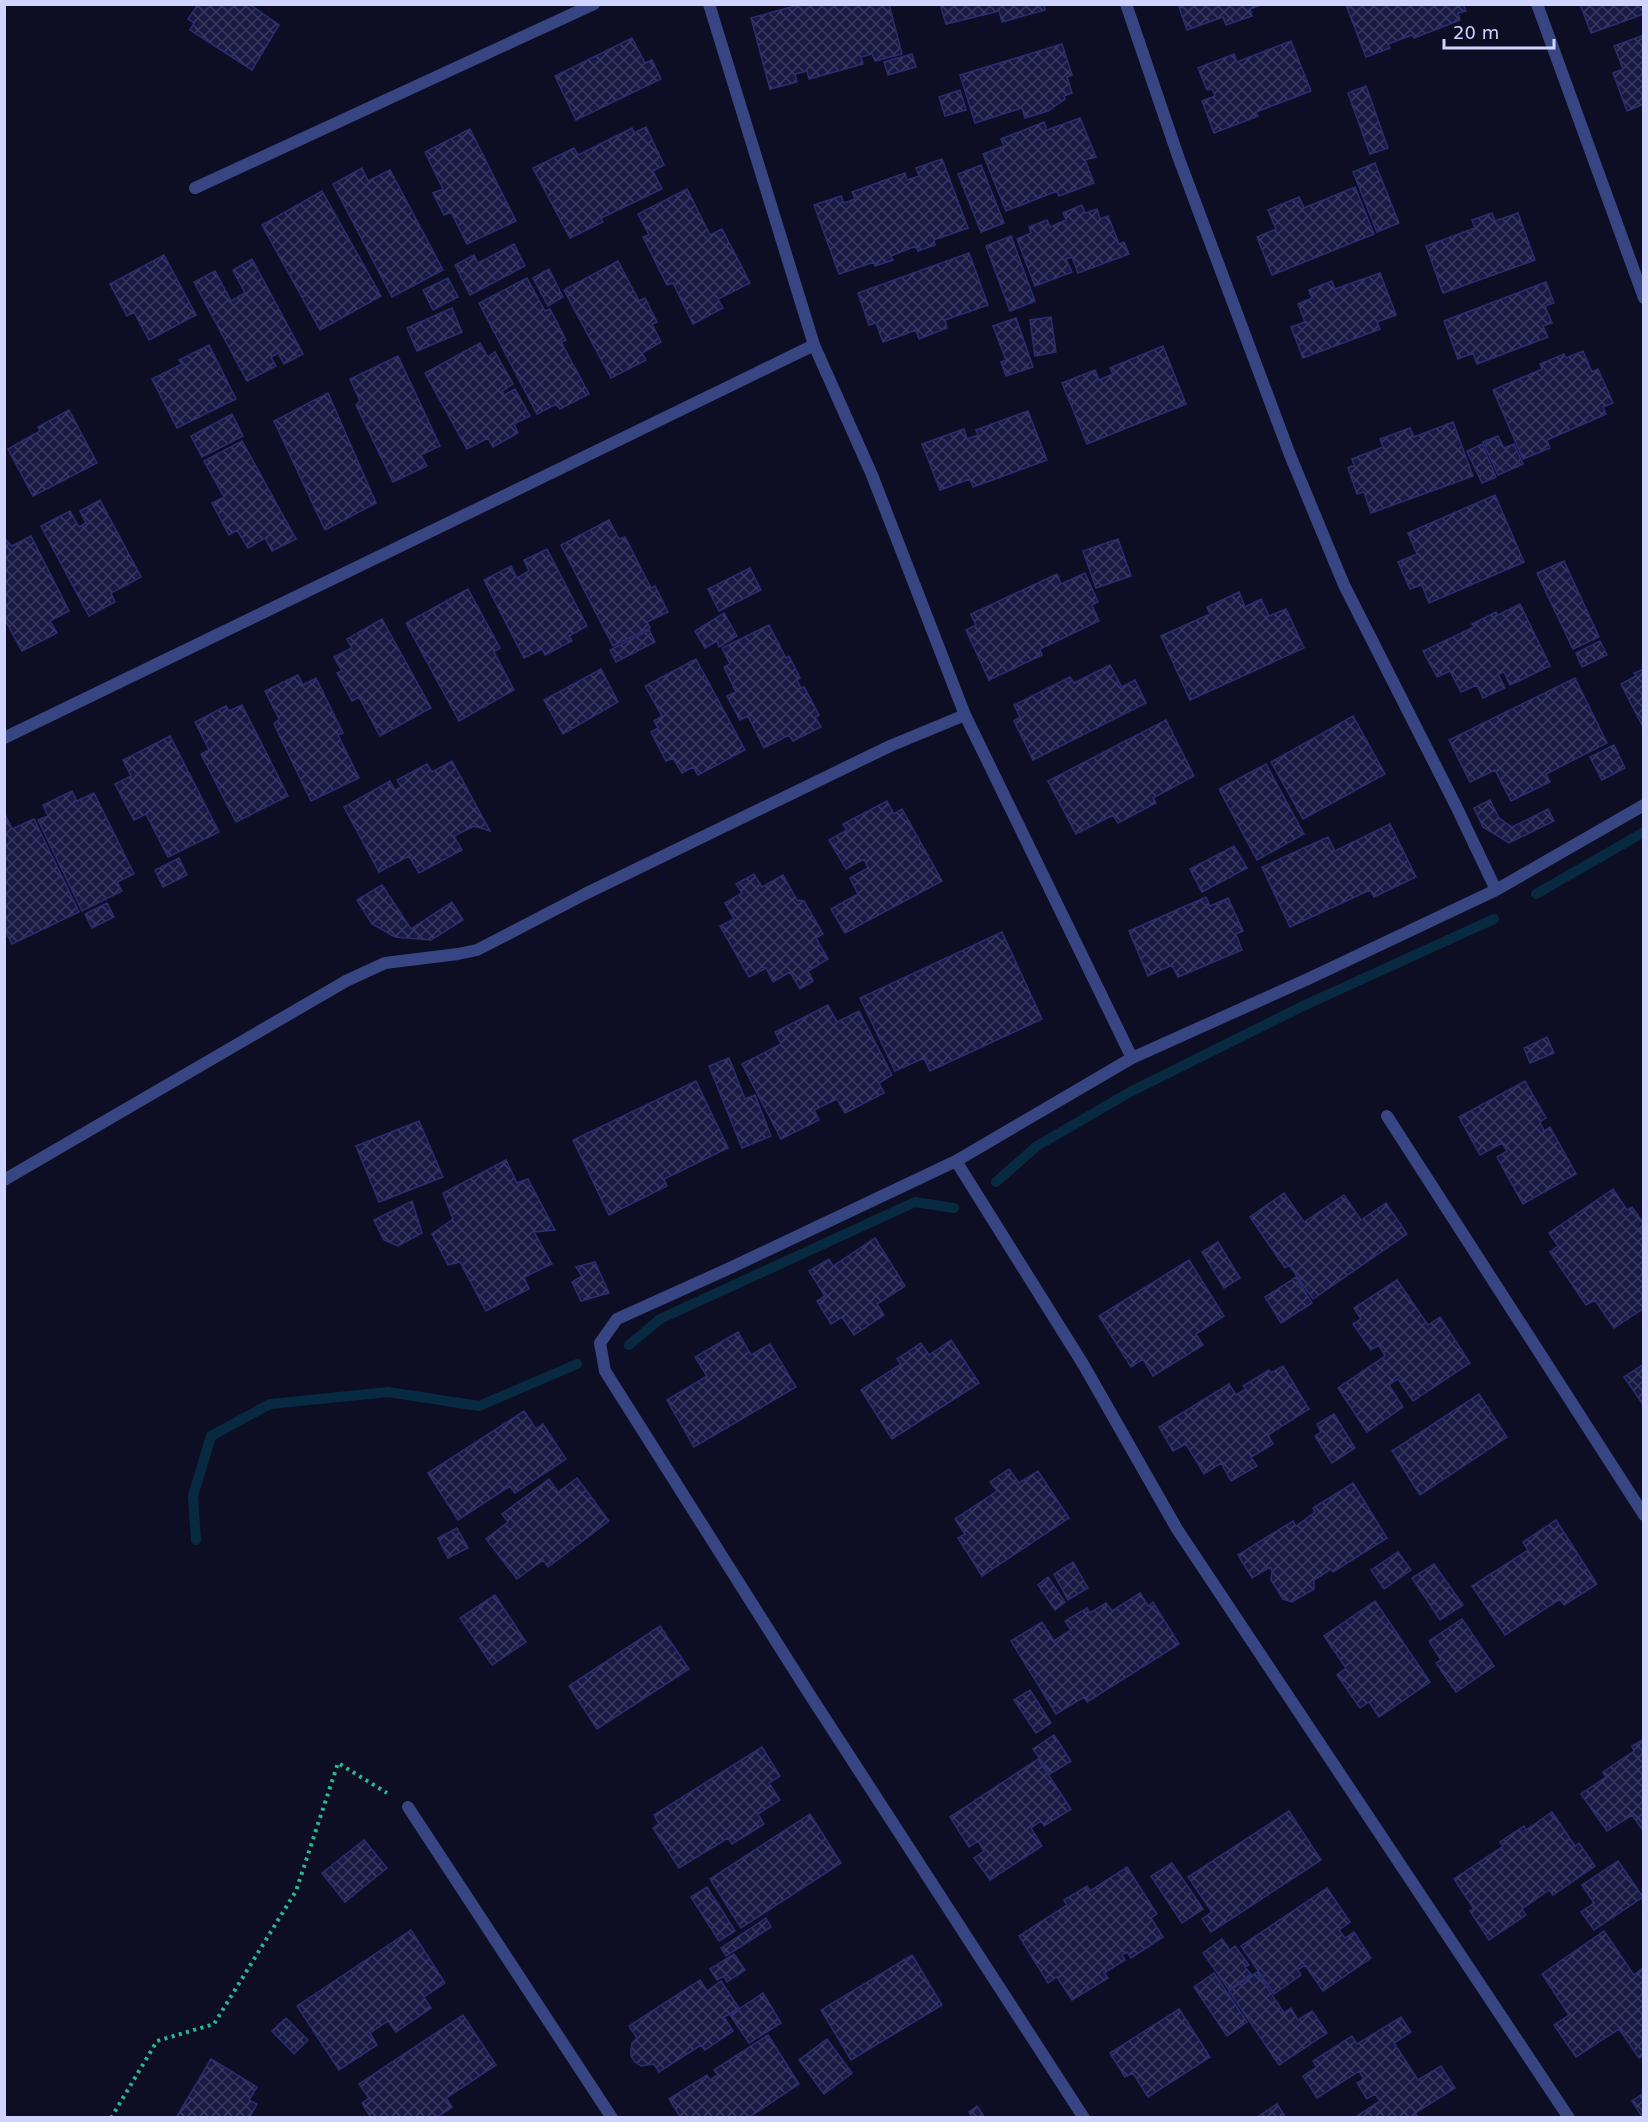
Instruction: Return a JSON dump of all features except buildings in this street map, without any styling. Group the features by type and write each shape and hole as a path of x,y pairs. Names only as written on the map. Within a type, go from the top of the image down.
{"street":[{"path":"195,188 594,4"},
{"path":"709,4 814,345 873,475 965,715 1132,1058"},
{"path":"1126,4 1179,159 1257,368 1344,585 1496,890"},
{"path":"1537,4 1644,298"},
{"path":"4,738 217,637 814,345"},
{"path":"4,1180 346,981 385,963 477,950 596,889 879,752 965,715"},
{"path":"1084,2118 808,1692 605,1371 600,1343 616,1319 956,1161 1132,1058 1310,978 1496,890 1644,805"},
{"path":"1387,1116 1644,1515"},
{"path":"956,1161 1083,1364 1177,1529 1569,2118"},
{"path":"408,1807 612,2118"}],"path":[{"path":"111,2118 157,2041 214,2024 296,1891 338,1763 408,1807"}],"waterway":[{"path":"1536,894 1644,832"},
{"path":"996,1182 1037,1146 1130,1092 1303,1006 1494,919"},
{"path":"629,1345 660,1319 915,1202 954,1208"},
{"path":"196,1540 193,1496 211,1436 270,1404 388,1392 479,1406 577,1364"}]}
